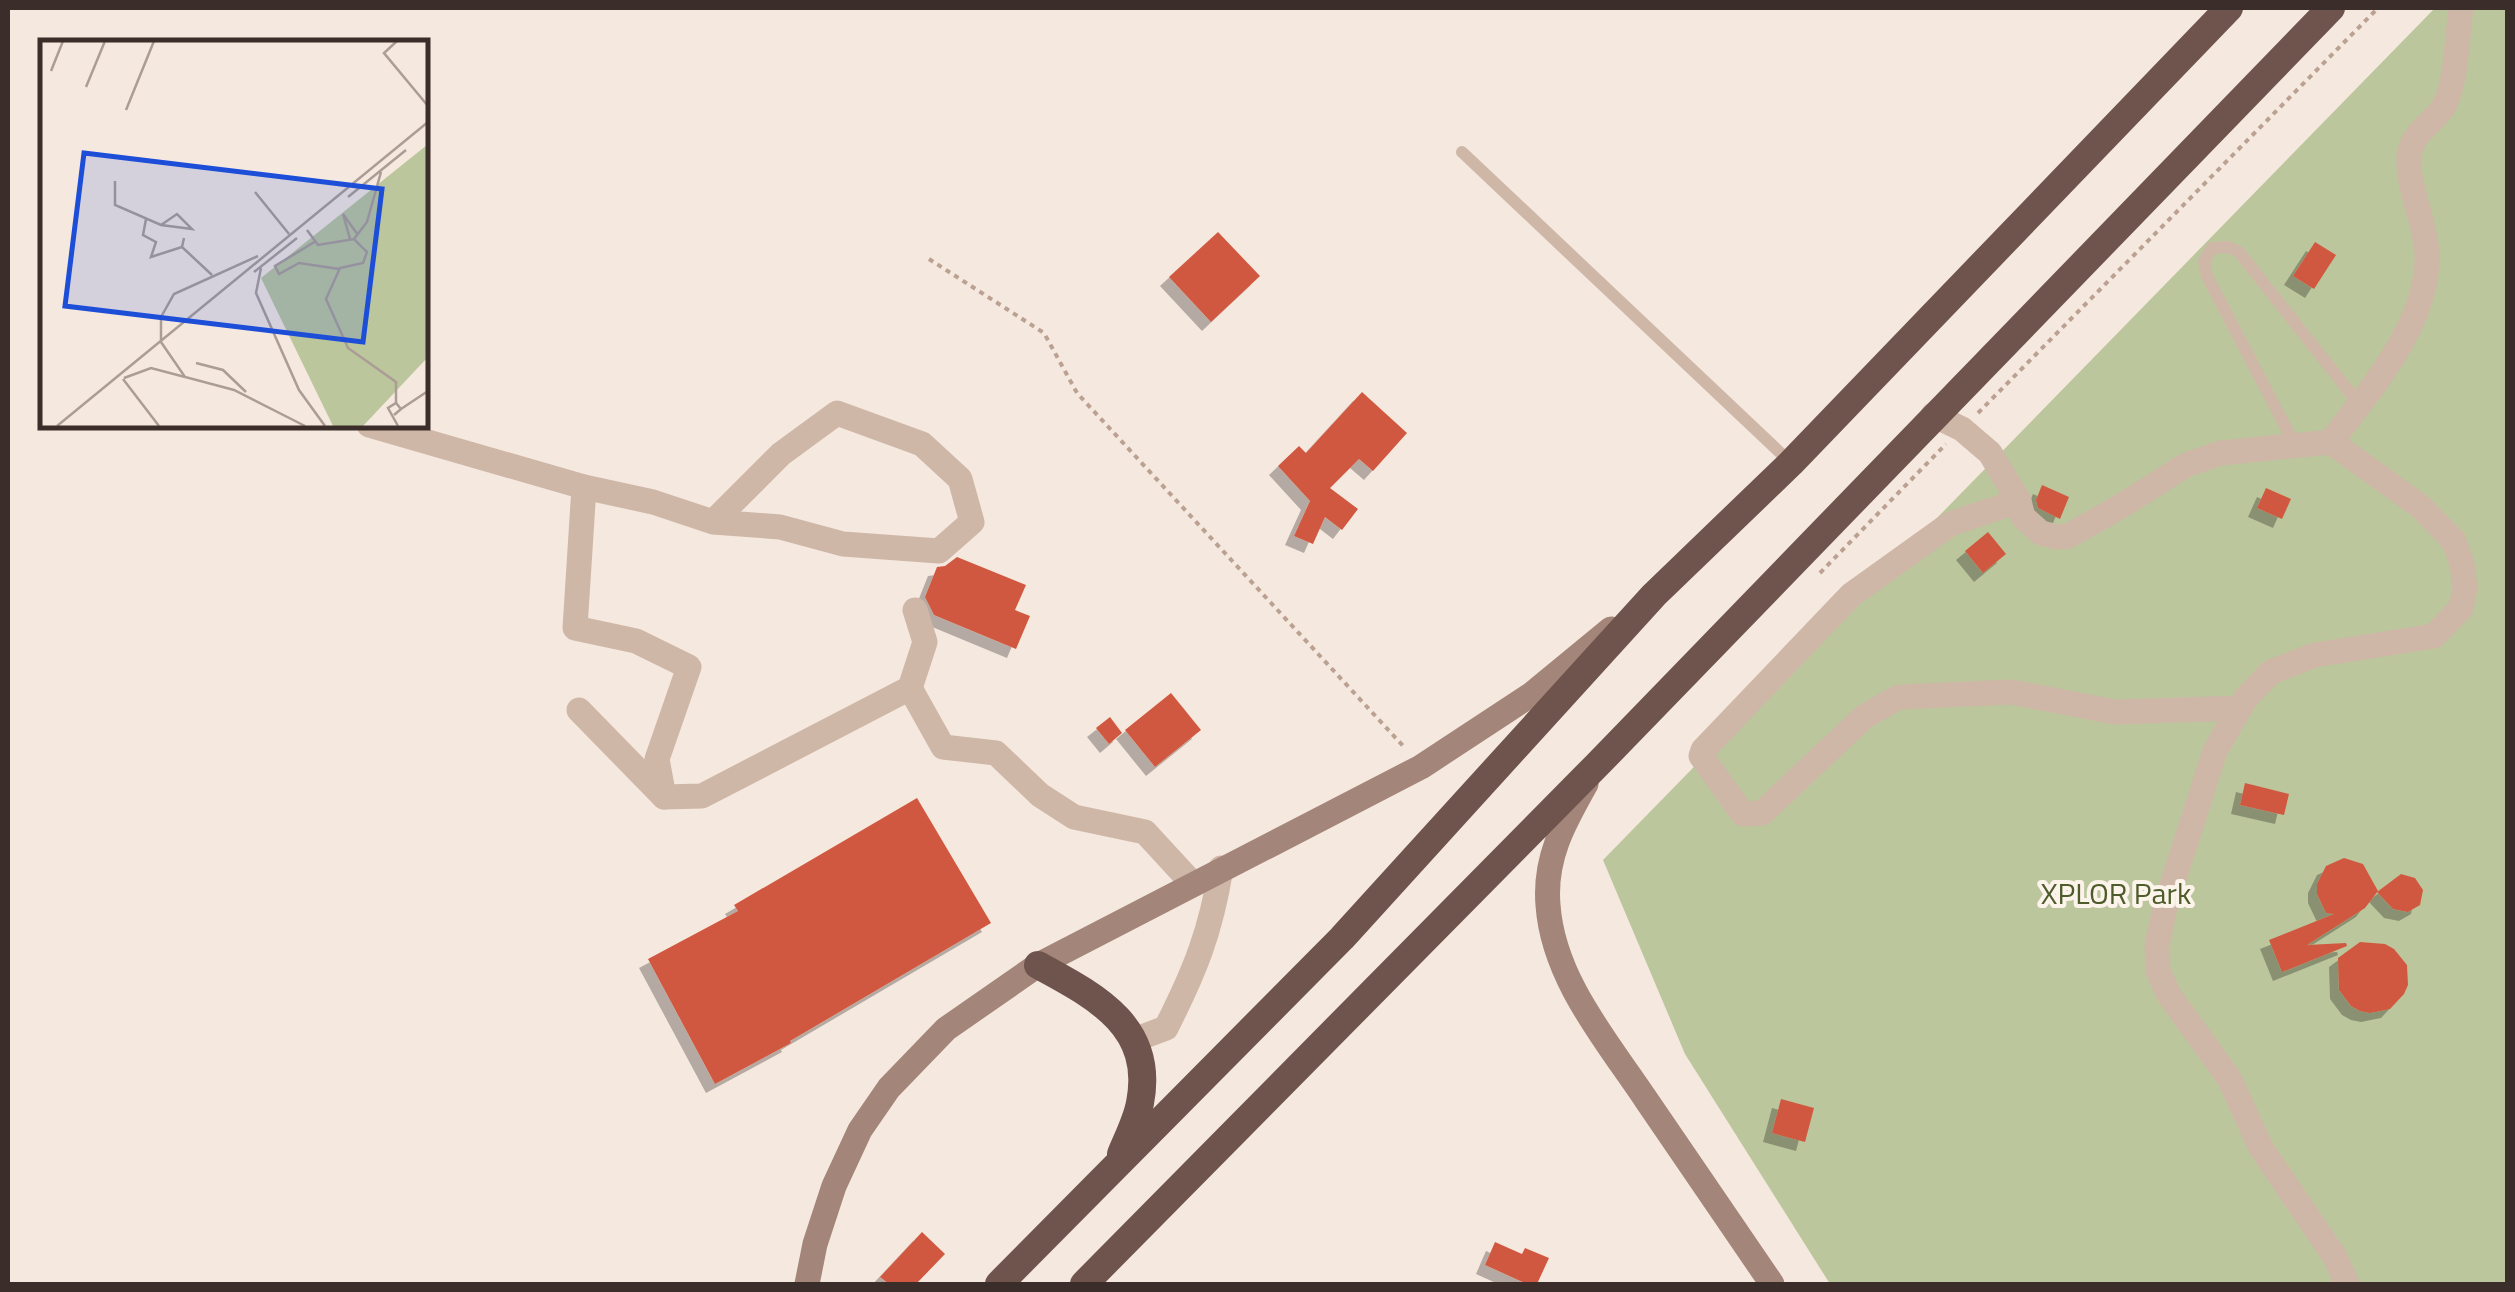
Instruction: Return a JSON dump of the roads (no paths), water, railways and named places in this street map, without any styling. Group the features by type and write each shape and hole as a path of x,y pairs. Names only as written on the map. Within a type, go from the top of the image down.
{"highway":[{"path":"999,1284 1342,938 1654,594 1791,464 2229,8"},
{"path":"1084,1284 1597,764 2330,8"},
{"path":"1038,964 1101,1001 1122,1020 1134,1040 1143,1082 1140,1107 1116,1168"}],"main road":[{"path":"807,1284 834,1186 860,1130 889,1088 946,1030 1038,964 1421,767 1532,694 1654,594"},
{"path":"1597,764 1550,858 1547,901 1551,934 1574,992 1772,1284"}],"street":[{"path":"2331,442 2409,324 2425,285 2427,252 2409,156 2416,136 2443,106 2450,90 2461,8"},
{"path":"379,428 584,488 654,502 713,522 780,527 843,544 938,551 972,522 960,479 922,444 837,413 781,454 713,522"},
{"path":"1934,415 1962,429 1990,453 2019,501 2023,517 2041,533 2068,536 2186,465 2221,452 2331,442 2421,507 2454,541 2465,588 2460,608 2434,636 2315,655 2270,672 2239,708 2215,751 2165,907 2157,945 2158,972 2169,995 2229,1078 2261,1148 2335,1258 2348,1284"},
{"path":"584,488 576,628 636,642 689,667 658,759 664,796"},
{"path":"2019,501 1950,524 1851,595 1703,750 1701,756 1708,769 1743,814 1762,813 1865,716 1899,698 2011,692 2115,712 2239,708"},
{"path":"579,710 664,796 702,796 910,688 925,642 915,610"},
{"path":"910,688 942,748 996,753 1040,794 1074,817 1145,832 1192,883"},
{"path":"1134,1040 1166,1028 1189,982 1213,918 1221,868"}],"lane":[{"path":"1462,152 1791,464"},
{"path":"2295,445 2207,276 2204,262 2212,248 2228,247 2239,252 2359,404"}],"park label":[{"name":"XPLOR Park","path":"2116,894"}]}
